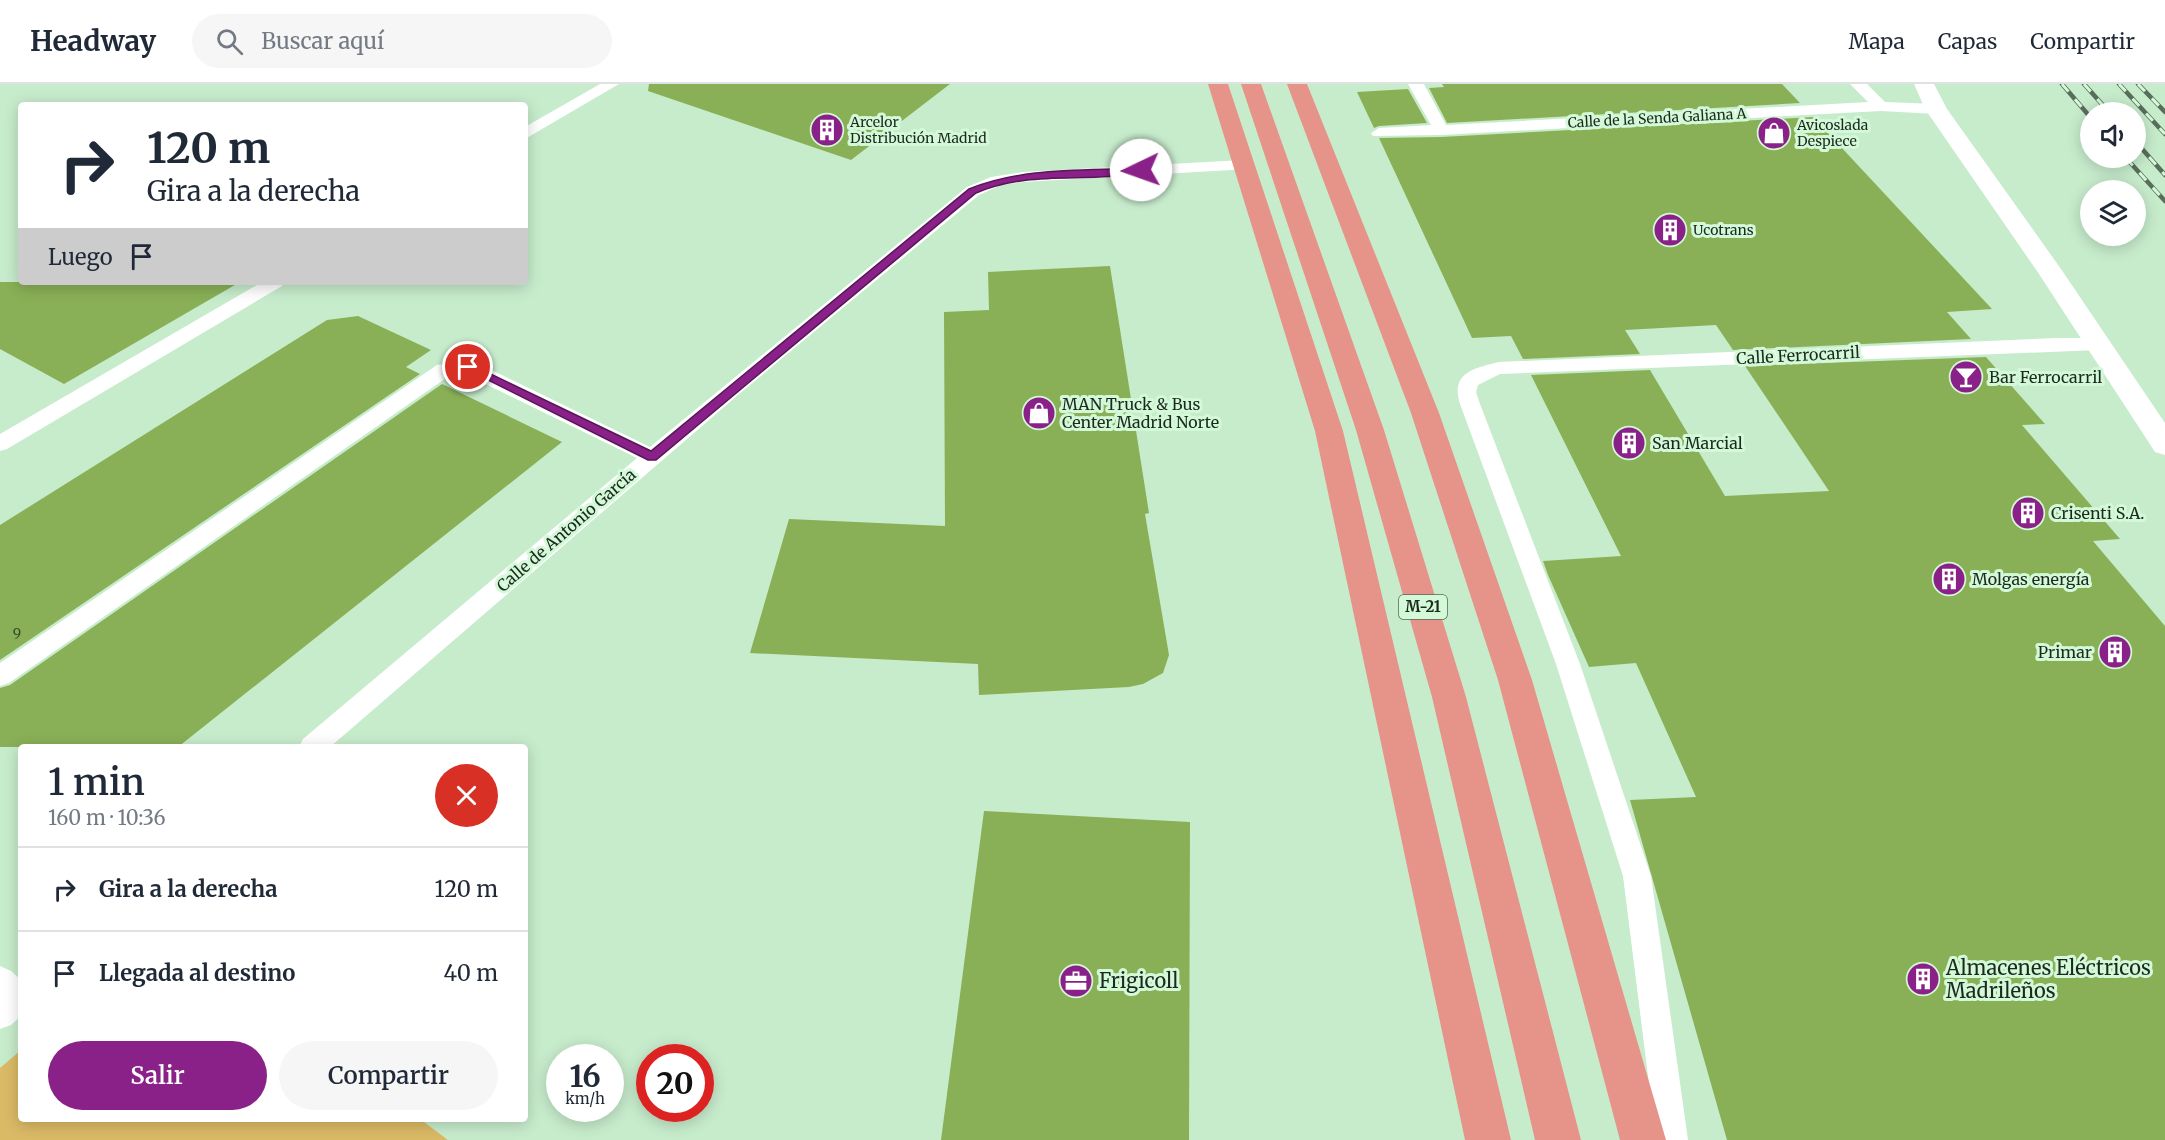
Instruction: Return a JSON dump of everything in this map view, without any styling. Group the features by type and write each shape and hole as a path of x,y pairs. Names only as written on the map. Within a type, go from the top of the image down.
{"highway":[{"path":"1218,84 1329,431 1488,1140"},
{"name":"M-21","path":"1251,84 1370,430 1449,696 1558,1140"},
{"path":"1297,84 1425,413 1515,680 1643,1140"}],"street":[{"path":"1924,84 1936,109 2052,274 2165,445"}],"lane":[{"path":"528,132 611,84"},
{"path":"1416,84 1441,130"},
{"path":"1858,84 1881,106"},
{"name":"Calle de la Senda Galiana A","path":"1379,133 1881,106 1936,109"},
{"name":"Calle de Antonio García","path":"316,744 652,457 973,191 997,181 1023,177 1243,165"},
{"path":"0,444 270,285"},
{"name":"Calle Ferrocarril","path":"1672,1140 1636,876 1568,664 1466,392 1468,382 1480,374 1499,368 2043,344 2098,344"},
{"path":"0,676 444,370 468,367 652,457"}],"shaded area":[{"path":"18,1053 18,1122 424,1122 448,1140 0,1140 0,1068"}],"building":[{"name":"Arcelor Distribución Madrid","path":"649,84 950,84 851,160 648,91"},
{"path":"1442,84 1782,84 1800,103 1447,123 1429,88 1444,87"},
{"path":"1408,89 1427,123 1374,128 1357,92"},
{"name":"Ucotrans","path":"1813,117 1992,309 1947,312 1971,339 1733,350 1716,325 1625,330 1640,354 1523,359 1511,336 1472,338 1379,138 1441,137"},
{"name":"MAN Truck & Bus Center Madrid Norte","path":"1110,266 1149,513 1145,514 1169,655 1163,673 1143,684 1129,687 979,695 978,664 750,653 789,519 945,526 944,312 989,310 988,272"},
{"path":"0,282 18,282 18,285 235,285 64,384 0,349"},
{"path":"358,316 431,350 406,367 420,374 0,660 0,525 327,320"},
{"path":"1986,357 2045,424 2022,425 2120,539 2093,541 2165,626 2165,1140 1727,1140 1630,800 1696,797 1636,663 1589,667 1548,575 1543,561 1621,556 1531,375 1650,370 1725,496 1829,491 1745,366"},
{"path":"442,384 562,442 182,744 18,744 18,747 0,747 0,688 10,685"},
{"name":"Frigicoll","path":"984,811 1190,822 1189,1140 941,1140"}],"railway":[{"path":"2062,84 2080,105"},
{"path":"2084,84 2100,102"},
{"path":"2119,84 2165,134"},
{"path":"2138,84 2165,112"},
{"path":"2146,153 2165,175"},
{"path":"2135,168 2165,201"}],"place":[{"name":"Arcelor Distribución Madrid","path":"827,130"},
{"name":"Avicoslada Despiece","path":"1774,133"},
{"name":"Ucotrans","path":"1670,230"},
{"name":"Bar Ferrocarril","path":"1966,377"},
{"name":"MAN Truck & Bus Center Madrid Norte","path":"1039,413"},
{"name":"San Marcial","path":"1629,443"},
{"name":"Crisenti S.A.","path":"2028,513"},
{"name":"Molgas energía","path":"1949,579"},
{"name":"Primar","path":"2115,652"},
{"name":"Almacenes Eléctricos Madrileños","path":"1923,979"},
{"name":"Frigicoll","path":"1076,981"}],"route":[{"path":"468,367 652,457 973,191 997,181 1023,177 1141,170"}]}
